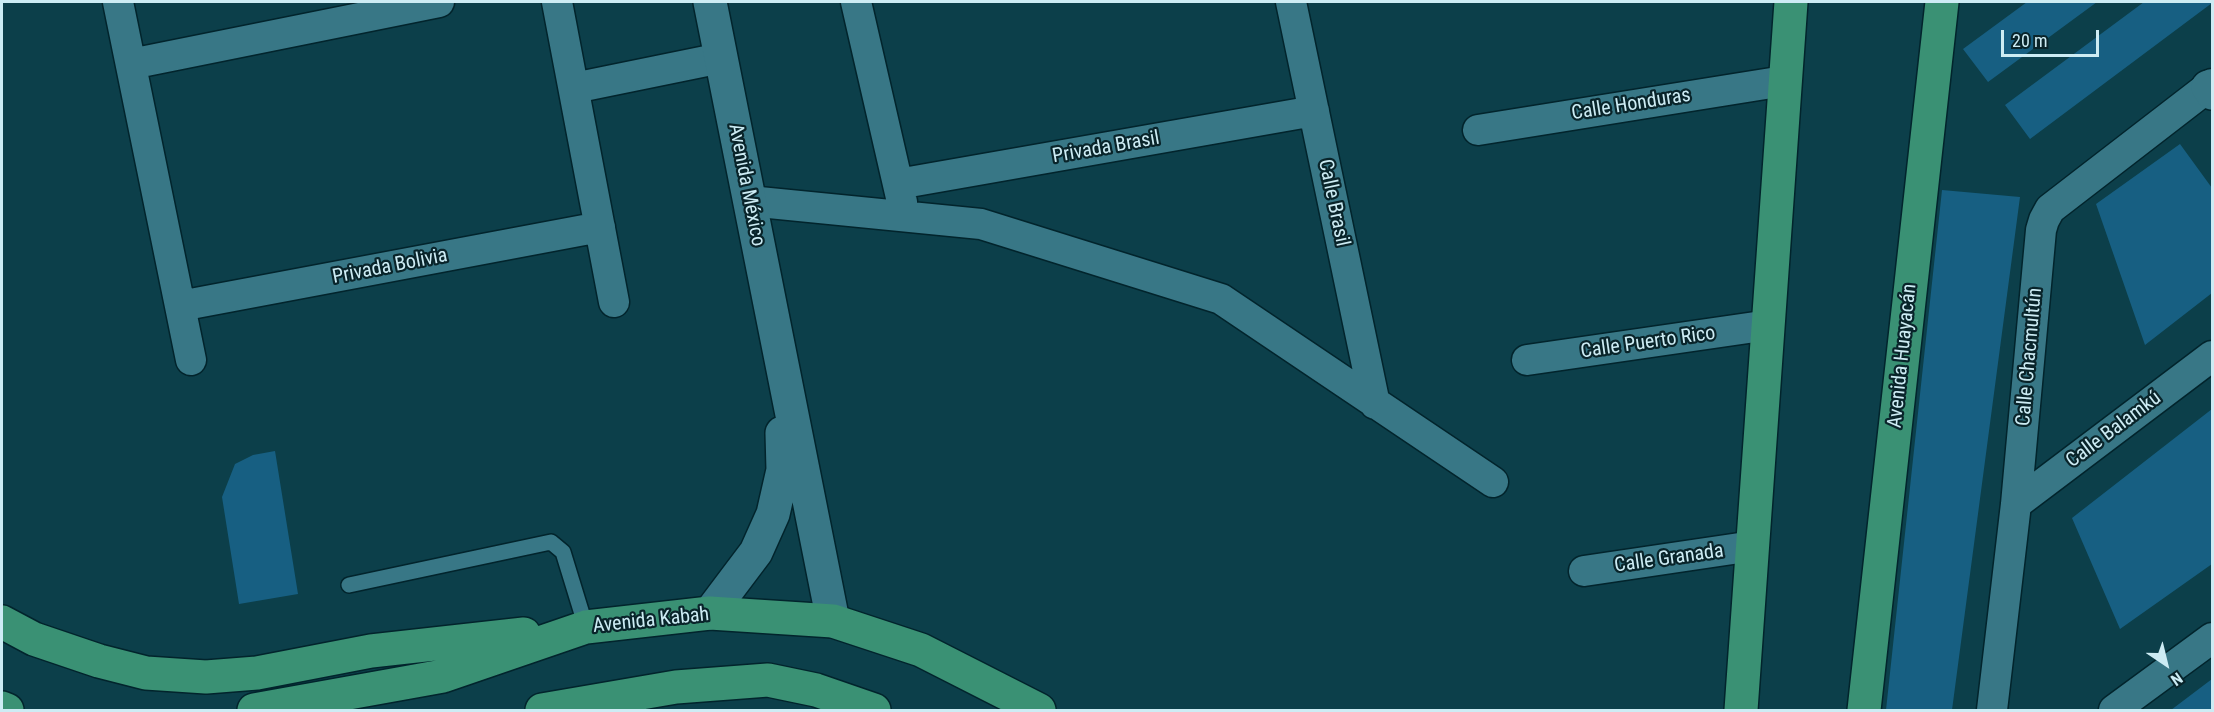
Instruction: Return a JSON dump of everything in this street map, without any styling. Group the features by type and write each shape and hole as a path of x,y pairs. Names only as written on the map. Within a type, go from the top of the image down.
{"main road":[{"path":"1741,711 1791,2"},
{"name":"Avenida Huayacán","path":"1864,711 1942,2"},
{"name":"Avenida Kabah","path":"254,711 443,676 586,627 710,613 833,621 921,650 1039,711"},
{"path":"2,622 34,639 99,661 146,673 206,677 257,673 371,651 586,627"},
{"path":"543,711 676,687 768,680 816,690 868,708"},
{"path":"2,708 7,711"}],"street":[{"path":"118,2 191,360"},
{"path":"131,64 439,2"},
{"path":"557,2 614,302"},
{"name":"Avenida México","path":"710,2 833,621"},
{"path":"856,2 906,217"},
{"name":"Calle Brasil","path":"1291,2 1375,404"},
{"path":"574,88 721,58"},
{"name":"Calle Honduras","path":"1478,130 1784,81"},
{"name":"Calle Chacmultún","path":"1992,711 2016,504 2041,230 2044,220 2050,209 2211,88"},
{"name":"Privada Brasil","path":"898,184 1314,111"},
{"path":"749,201 981,224 1221,298 1493,482"},
{"name":"Privada Bolivia","path":"180,306 600,227"},
{"name":"Calle Puerto Rico","path":"1527,360 1769,325"},
{"name":"Calle Balamkú","path":"2016,504 2212,356"},
{"name":"Avenida México","path":"710,613 756,552 772,514 783,470 782,369"},
{"name":"Calle Granada","path":"1584,571 1753,546"},
{"path":"2114,711 2212,638"}],"lane":[{"path":"349,585 551,542 563,552 586,627"}],"building":[{"path":"2027,2 2097,2 1988,82 1963,49"},
{"path":"2144,2 2212,3 2030,139 2005,105"},
{"path":"2180,144 2212,188 2212,293 2145,345 2096,204"},
{"path":"1942,190 2020,197 1952,710 1886,710"},
{"path":"2212,409 2212,564 2120,629 2072,518"},
{"path":"275,451 298,594 239,604 222,497 235,464 253,455"},
{"path":"2212,679 2212,710 2171,710"}]}
